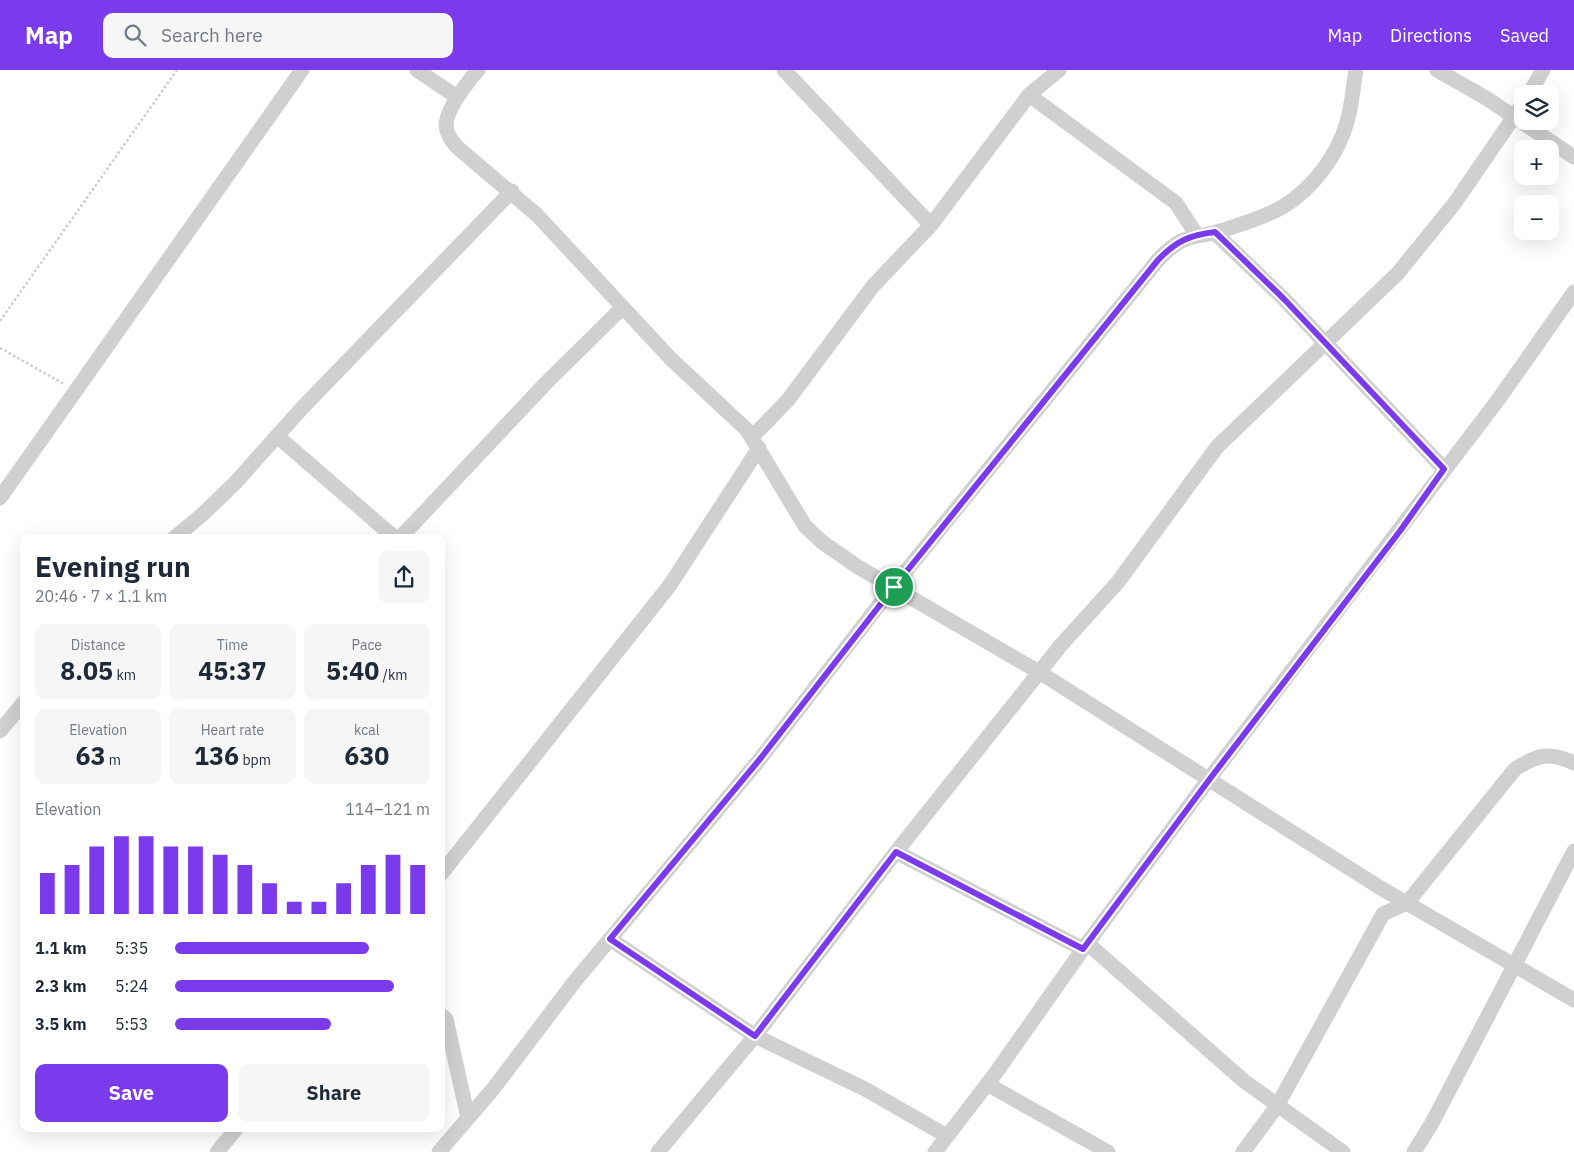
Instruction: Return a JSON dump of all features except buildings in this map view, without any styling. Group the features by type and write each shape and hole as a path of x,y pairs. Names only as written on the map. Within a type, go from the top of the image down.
{"street":[{"path":"0,498 302,70"},
{"path":"417,70 458,97"},
{"path":"478,70 458,97 446,124 450,138 457,148 512,191 565,244 622,308 692,380 736,418 756,443 805,526 839,554 1039,672 1408,903 1574,1000"},
{"path":"784,70 931,225"},
{"path":"445,869 670,585 756,443 873,286 931,225 1029,95 1059,70"},
{"path":"439,1152 610,939 766,752 894,587 1158,260 1172,246 1196,234 1215,232 1250,221 1284,206 1320,173 1337,146 1347,123 1356,70"},
{"path":"1437,70 1514,108"},
{"path":"1534,85 1543,70"},
{"path":"1029,95 1176,203 1196,234"},
{"path":"658,1152 755,1036 896,852 1072,631 1118,582 1217,447 1398,272 1454,204 1514,118"},
{"path":"1542,130 1574,157"},
{"path":"179,534 203,514 248,468 512,191"},
{"path":"1215,232 1284,299 1323,343 1444,469"},
{"path":"935,1152 987,1084 1085,946 1209,780 1498,400 1574,292"},
{"path":"404,534 546,383 622,308"},
{"path":"277,436 390,534"},
{"path":"0,731 20,707"},
{"path":"1243,1152 1277,1106 1383,914 1408,903 1515,769 1534,756 1559,756 1574,763"},
{"path":"1414,1152 1515,966 1574,851"},
{"path":"896,852 1085,946 1244,1081 1344,1152"},
{"path":"610,939 755,1036 865,1089 947,1136"},
{"path":"445,1018 468,1118"},
{"path":"987,1084 1108,1152"},
{"path":"217,1152 234,1132"}],"path":[{"path":"0,321 177,70"},
{"path":"0,348 76,391"}],"route":[{"path":"1215,232 1260,274 1323,343 1444,469 1400,531 1209,780 1083,949 896,852 755,1036 610,939 760,759 894,587 1095,335 1158,260 1172,246 1184,238 1196,234 1215,232"}]}
